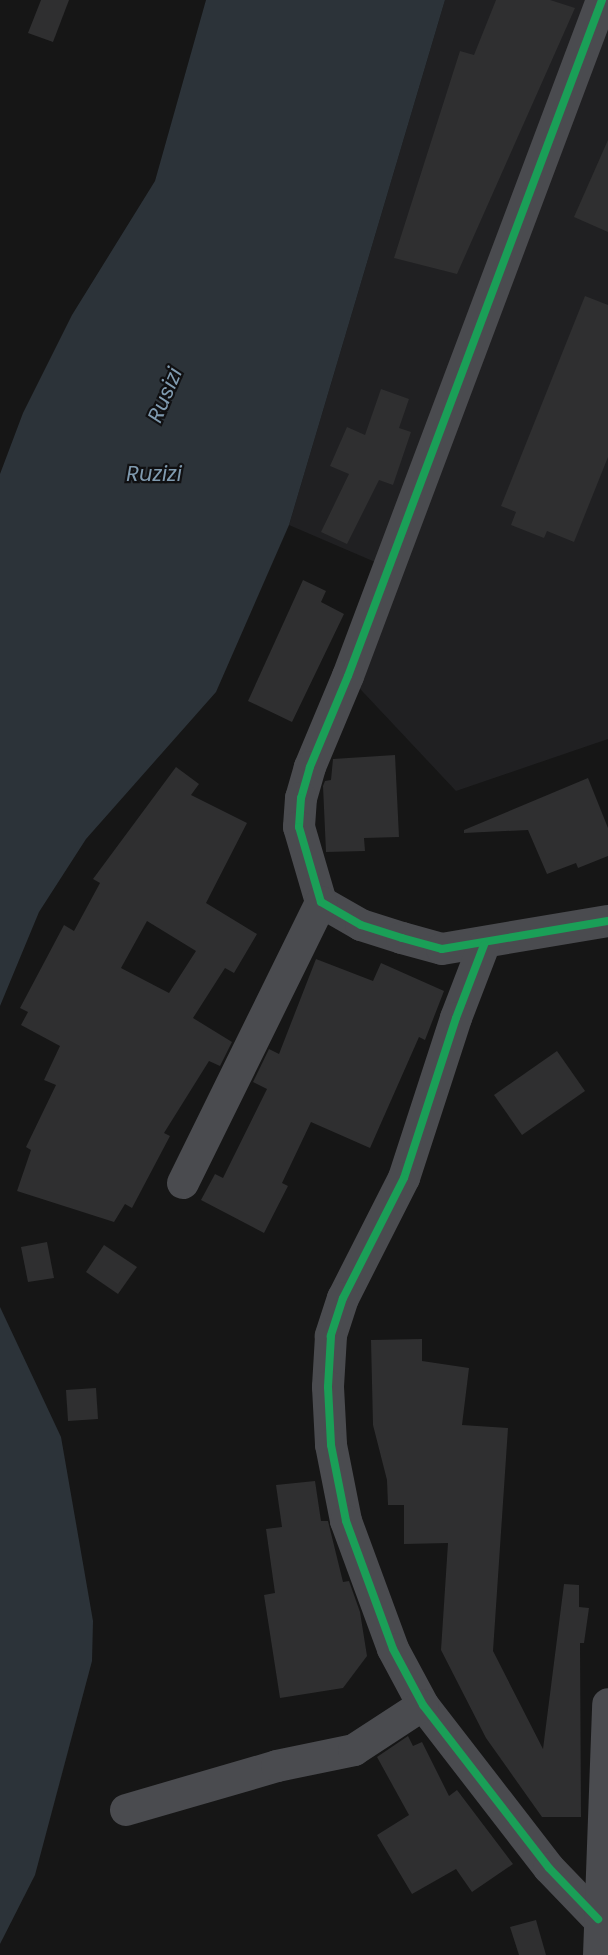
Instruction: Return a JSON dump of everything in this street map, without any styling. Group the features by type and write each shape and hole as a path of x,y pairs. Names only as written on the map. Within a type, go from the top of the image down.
{"street":[{"path":"183,1184 321,902 299,828 301,798 310,767 357,654 602,0"},
{"path":"321,902 361,925 442,949 484,945 608,921"},
{"path":"484,945 456,1018 404,1178 343,1298 331,1336 328,1387 331,1445 346,1521 393,1649 423,1705 549,1868 598,1919"},
{"path":"599,1955 598,1919 608,1704"},
{"path":"126,1810 277,1766 354,1750 423,1705"}],"shaded area":[{"path":"445,0 608,0 608,739 456,791 348,676 389,568 289,525"}],"water":[{"name":"Ruzizi","path":"206,0 445,0 289,525 216,692 86,839 39,912 0,1006 0,474 23,413 72,315 155,181"},
{"path":"0,1307 61,1437 93,1621 92,1661 35,1875 0,1944"}],"building":[{"path":"41,0 69,0 53,42 28,33"},
{"path":"496,0 550,0 575,8 457,274 394,258 460,51 474,55"},
{"path":"608,140 608,232 574,217"},
{"path":"585,296 608,305 608,457 574,542 547,531 544,538 511,525 516,512 501,506"},
{"path":"381,389 409,399 399,428 411,432 393,485 379,480 347,544 321,532 349,474 330,466 347,427 365,435"},
{"path":"303,580 326,591 321,602 344,614 292,722 248,701"},
{"path":"395,755 399,837 364,838 365,851 326,852 323,786 325,781 331,780 333,759"},
{"path":"176,767 199,784 191,795 247,823 206,903 257,934 234,973 225,968 193,1018 232,1042 220,1066 209,1061 164,1133 170,1136 132,1208 125,1204 114,1222 17,1191 31,1150 26,1147 56,1085 44,1080 60,1046 21,1025 28,1012 20,1008 64,925 74,931 100,883 93,879","holes":["147,921 196,951 169,993 121,968"]},
{"path":"588,778 608,828 608,856 578,868 576,863 547,874 528,830 464,833 464,830"},
{"path":"316,959 373,981 381,963 444,991 425,1040 419,1037 370,1148 311,1122 282,1183 288,1186 264,1233 201,1200 215,1174 223,1178 267,1089 253,1082 269,1049 279,1054"},
{"path":"557,1051 585,1091 522,1135 494,1095"},
{"path":"47,1242 54,1278 28,1282 21,1247"},
{"path":"104,1245 137,1267 118,1294 86,1272"},
{"path":"422,1339 422,1361 469,1368 462,1425 508,1428 493,1651 543,1749 564,1584 579,1585 579,1607 589,1608 584,1643 580,1643 581,1817 542,1817 486,1738 441,1650 448,1543 404,1544 404,1505 388,1505 387,1480 373,1425 371,1340"},
{"path":"96,1388 98,1419 68,1421 66,1390"},
{"path":"315,1481 321,1521 328,1521 343,1582 349,1581 360,1612 367,1656 343,1688 280,1698 264,1595 275,1593 266,1529 282,1527 276,1485"},
{"path":"408,1736 413,1746 422,1742 449,1796 457,1790 513,1864 472,1892 456,1869 412,1894 377,1835 409,1815 377,1757"},
{"path":"536,1920 546,1955 519,1955 510,1927"}],"cycle path":[{"path":"602,0 348,676 310,767 301,798 299,827 321,902 361,925 402,938 442,949 608,921"},
{"path":"484,945 456,1018 404,1178 343,1298 331,1336 328,1387 331,1445 346,1521 393,1649 423,1705 549,1868 598,1919"}],"water label":[{"name":"Rusizi","path":"165,395"}]}
